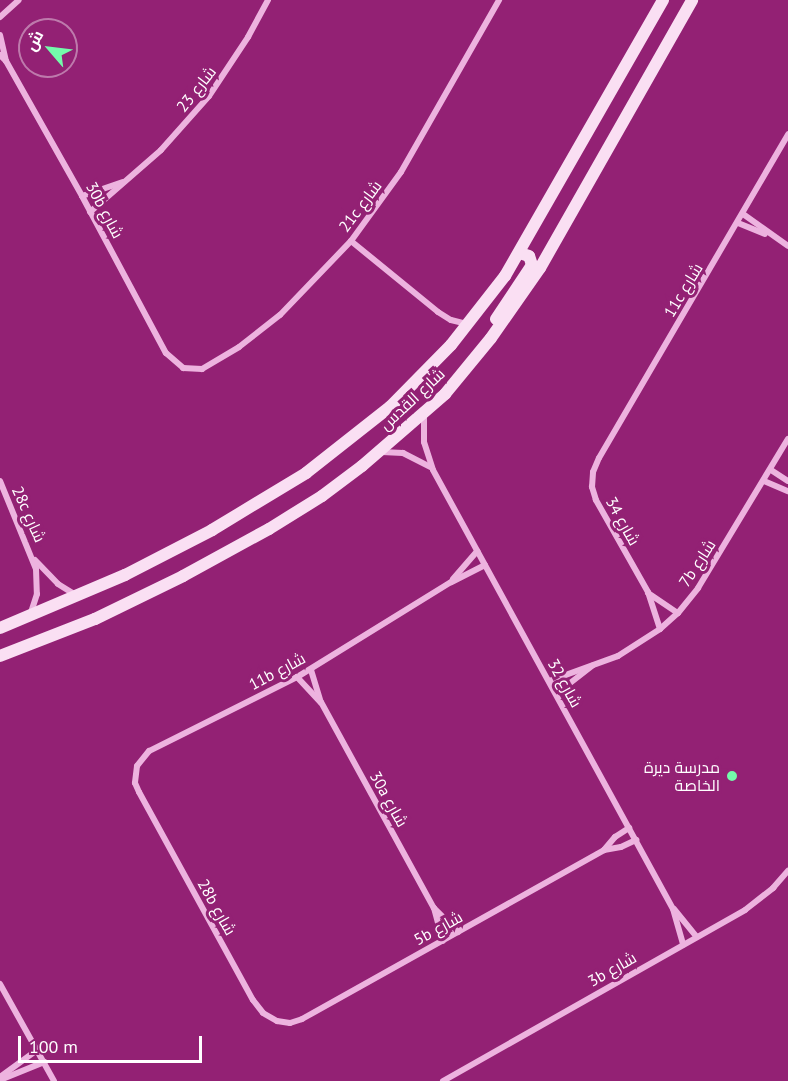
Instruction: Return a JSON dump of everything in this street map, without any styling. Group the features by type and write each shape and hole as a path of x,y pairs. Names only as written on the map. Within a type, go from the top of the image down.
{"main road":[{"name":"شارع القدس","path":"0,628 78,596 169,554 306,473 390,407 470,323 520,253 663,0"},
{"name":"شارع القدس","path":"0,656 94,619 226,554 322,496 379,452 424,413 463,374 540,268 692,0"},
{"path":"463,374 473,353 532,265 529,256 520,253"}],"street":[{"path":"0,17 19,0"},
{"name":"شارع 23","path":"90,213 160,150 210,96 249,37 268,0"},
{"name":"21c شارع","path":"183,368 202,369 211,365 260,332 300,297 351,241 401,172 499,0"},
{"name":"30b شارع","path":"0,34 6,62"},
{"name":"30b شارع","path":"0,55 82,196 166,353 183,368"},
{"name":"11c شارع","path":"599,458 788,134"},
{"name":"شارع 23","path":"82,196 126,180"},
{"path":"743,214 768,234 788,246"},
{"path":"738,223 768,234"},
{"path":"351,241 438,312 458,322 470,323"},
{"name":"شارع 32","path":"424,413 424,442 433,470 674,909 697,937"},
{"name":"7b شارع","path":"549,681 618,656 660,629 678,613 698,588 788,439"},
{"path":"379,452 403,453 424,462 433,470"},
{"name":"شارع 34","path":"599,458 592,479 596,500 648,592 660,629"},
{"path":"771,470 788,482"},
{"name":"28c شارع","path":"0,481 33,557 37,594 29,617"},
{"path":"764,481 788,491"},
{"name":"11b شارع","path":"451,582 477,551"},
{"name":"28c شارع","path":"33,557 57,584 78,596"},
{"name":"11b شارع","path":"139,792 135,774 142,758 149,751 311,670 451,582 485,565"},
{"name":"شارع 34","path":"648,592 678,613"},
{"name":"7b شارع","path":"556,694 592,665"},
{"name":"30a شارع","path":"311,670 321,702 434,908 443,941"},
{"name":"30a شارع","path":"297,677 321,702"},
{"name":"28b شارع","path":"139,792 253,1000 263,1013 284,1023"},
{"name":"5b شارع","path":"604,850 615,837 629,828"},
{"name":"5b شارع","path":"284,1023 303,1019 604,850 621,847 636,840"},
{"name":"3b شارع","path":"443,1081 745,910 773,888 788,871"},
{"name":"30a شارع","path":"434,908 458,932"},
{"name":"شارع 32","path":"674,909 683,945"},
{"path":"0,984 54,1081"},
{"path":"0,1078 37,1050"},
{"path":"0,1078 44,1062"}],"place":[{"name":"مدرسة ديرة الخاصة","path":"732,776"}]}
